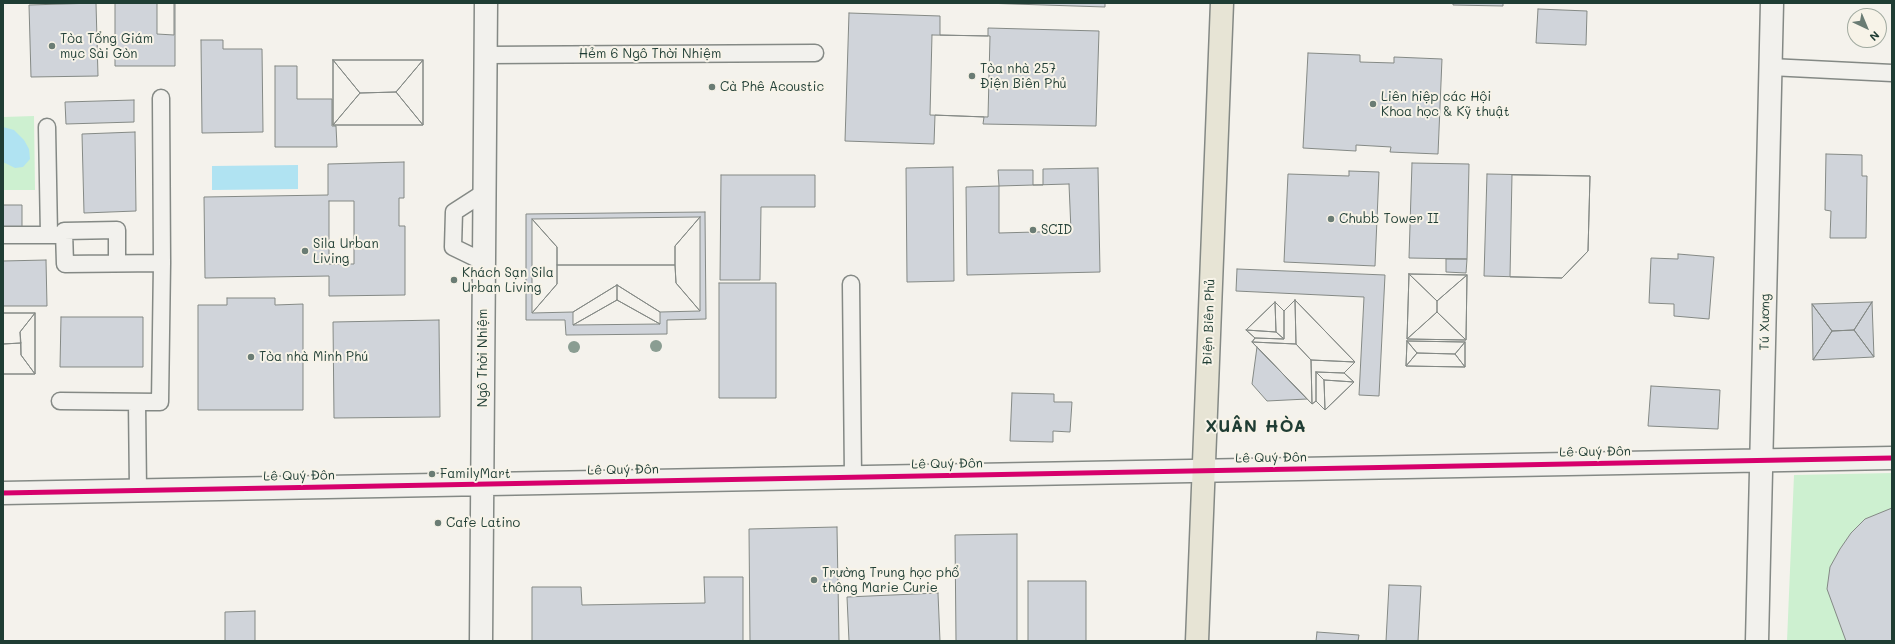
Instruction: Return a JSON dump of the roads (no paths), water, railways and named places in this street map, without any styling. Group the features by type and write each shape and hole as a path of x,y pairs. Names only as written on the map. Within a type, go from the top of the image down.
{"main road":[{"name":"Điện Biên Phủ","path":"1198,641 1222,3"}],"street":[{"name":"Ngô Thời Nhiệm","path":"481,641 486,3"},
{"name":"Tú Xương","path":"1757,641 1772,3"},
{"name":"Lê Quý Đôn","path":"3,492 1892,458"}],"lane":[{"name":"Hẻm 6 Ngô Thời Nhiệm","path":"486,55 815,52"},
{"path":"1770,67 1892,73"},
{"path":"60,401 160,402 162,263 161,98"},
{"path":"47,127 49,235"},
{"path":"484,262 453,246 454,212 485,192"},
{"path":"117,264 117,230 64,231 65,264 117,264 162,263"},
{"path":"3,235 65,235"},
{"path":"851,284 853,477"},
{"path":"137,402 138,490"}],"water":[{"path":"3,127 14,130 24,140 29,149 30,159 23,167 15,168 3,162"},
{"path":"298,165 298,189 212,190 212,166"}],"place":[{"name":"Tòa Tổng Giám mục Sài Gòn","path":"52,46"},
{"name":"Tòa nhà 257 Điện Biên Phủ","path":"972,76"},
{"name":"Cà Phê Acoustic","path":"712,87"},
{"name":"Liên hiệp các Hội Khoa học & Kỹ thuật","path":"1373,104"},
{"name":"Chubb Tower II","path":"1331,219"},
{"name":"SCID","path":"1033,230"},
{"name":"Sila Urban Living","path":"305,251"},
{"name":"Khách Sạn Sila Urban Living","path":"454,280"},
{"name":"Tòa nhà Minh Phú","path":"251,357"},
{"name":"FamilyMart","path":"432,474"},
{"name":"Cafe Latino","path":"438,523"},
{"name":"Trường Trung học phổ thông Marie Curie","path":"814,580"}],"district":[{"name":"XUÂN HÒA","path":"1256,427"}]}
